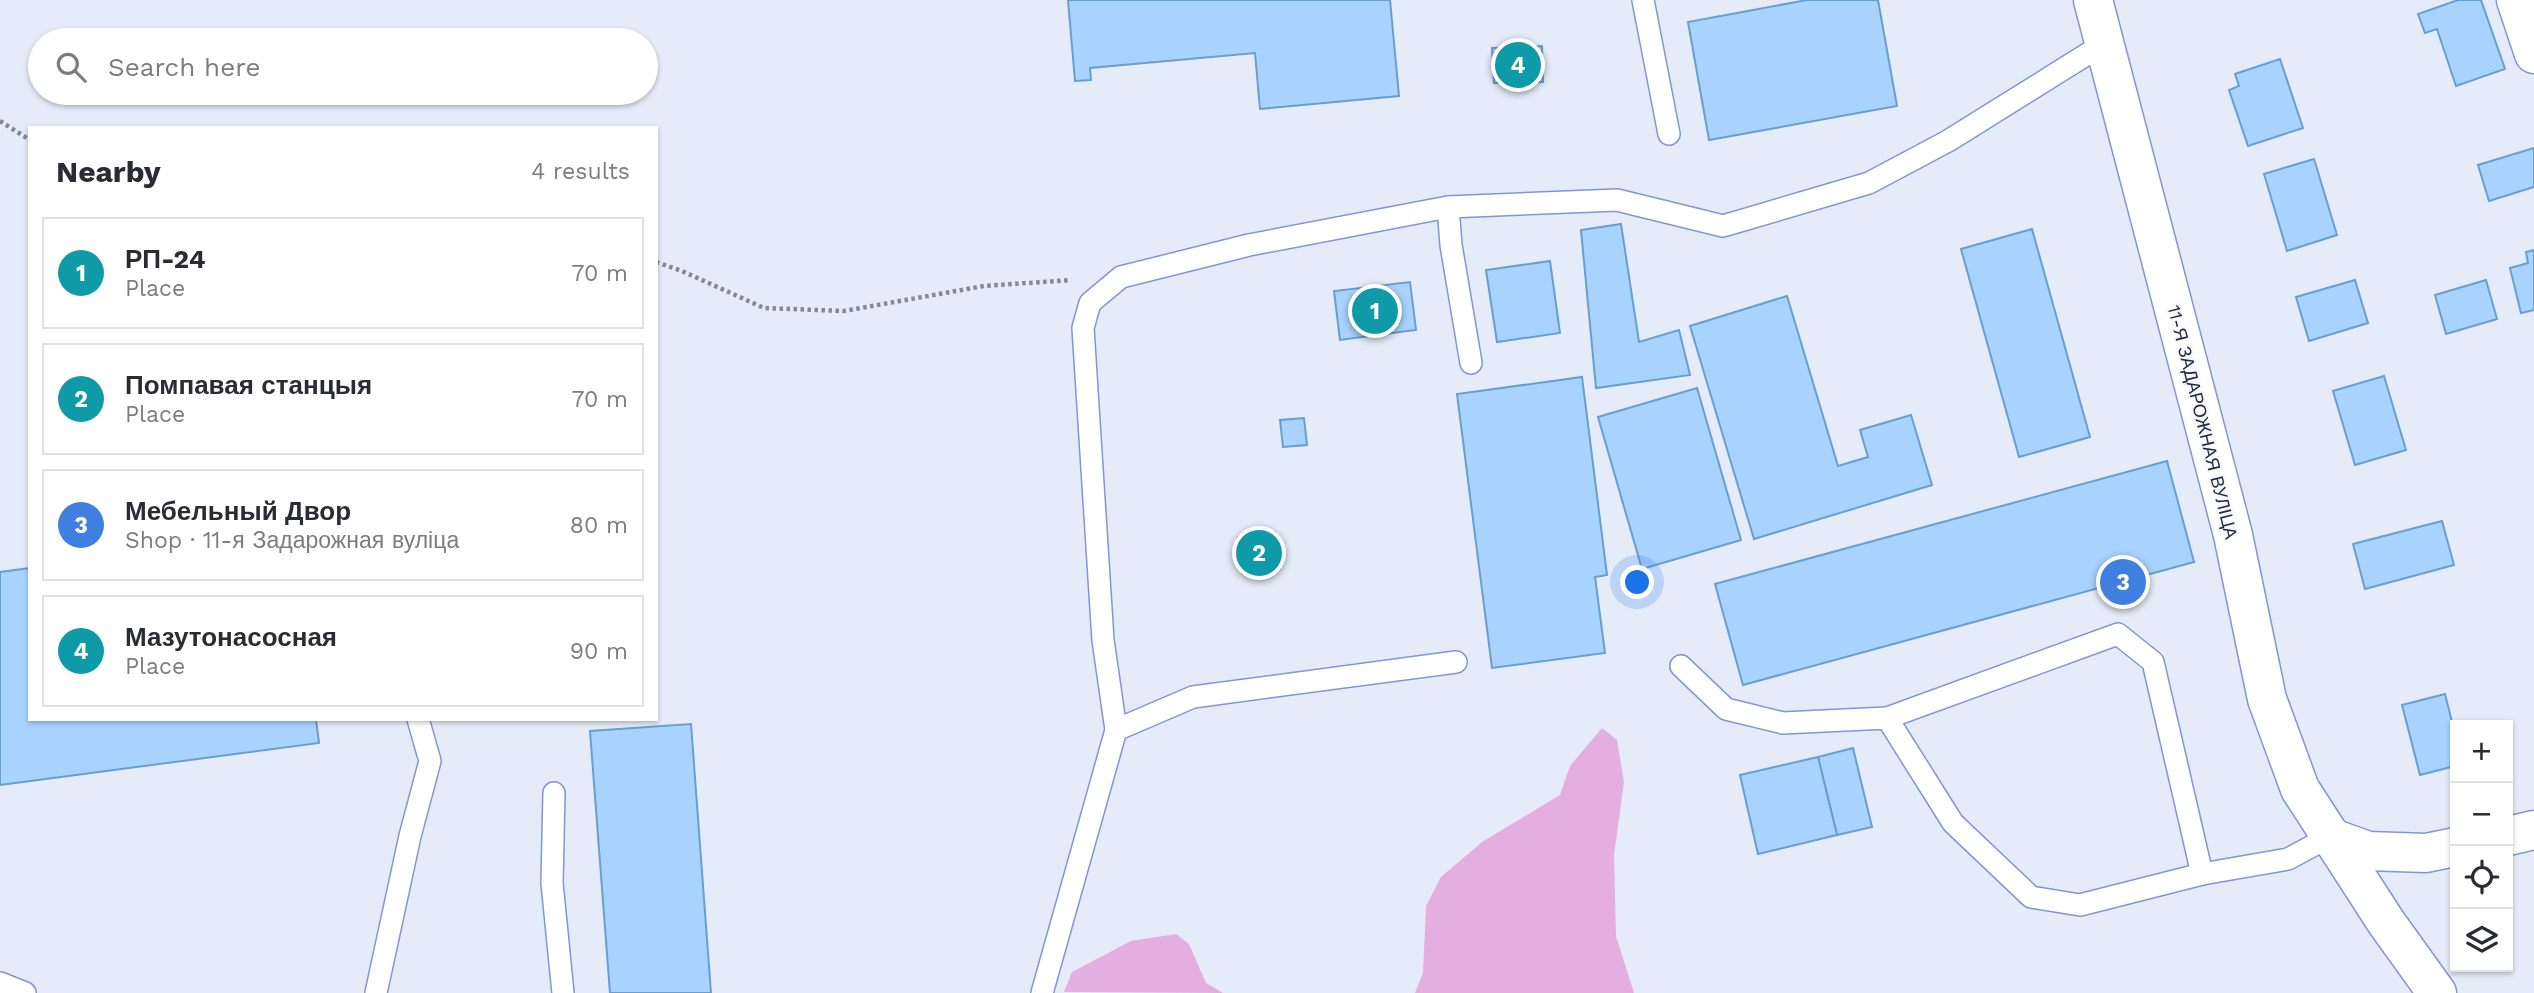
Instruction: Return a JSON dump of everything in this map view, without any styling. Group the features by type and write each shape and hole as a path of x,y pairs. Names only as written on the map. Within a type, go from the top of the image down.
{"main road":[{"name":"11-Я ЗАДАРОЖНАЯ ВУЛІЦА","path":"2093,0 2233,535 2267,699 2300,789 2386,922 2437,993"},
{"path":"2516,0 2534,54"},
{"path":"2513,835 2534,830"},
{"path":"2329,837 2368,851 2426,853 2450,848"}],"lane":[{"path":"1643,0 1669,134"},
{"path":"1042,993 1116,730 1103,640 1083,328 1090,303 1121,277 1249,244 1448,207 1617,200 1723,226 1869,183 1948,141 2105,43"},
{"path":"1448,207 1451,244 1471,363"},
{"path":"1681,666 1726,709 1783,723 1887,718 2118,634 2153,662 2202,874"},
{"path":"1116,730 1193,697 1456,662"},
{"path":"1887,718 1953,823 2031,897 2080,905 2202,874 2288,859 2329,837"},
{"path":"376,993 410,835 430,761 419,721"},
{"path":"554,793 552,884 563,993"},
{"path":"0,983 25,993"}],"path":[{"path":"0,121 28,139"},
{"path":"658,263 764,308 844,311 984,286 1121,277"}],"shaded area":[{"path":"1602,728 1617,740 1624,782 1614,855 1616,936 1634,993 1415,993 1423,973 1426,906 1441,877 1482,842 1560,795 1570,766"},
{"path":"1176,934 1189,944 1206,983 1223,993 1064,992 1072,972 1131,941"}],"building":[{"path":"1068,0 1390,0 1399,96 1260,109 1255,53 1090,68 1091,80 1075,81"},
{"path":"1807,0 1878,0 1897,106 1709,140 1688,22"},
{"path":"2458,0 2481,0 2505,69 2456,86 2437,29 2425,33 2418,14"},
{"path":"1542,46 1543,82 1494,83 1492,48"},
{"path":"2280,59 2303,128 2248,146 2229,90 2239,86 2235,74"},
{"path":"2534,148 2534,187 2489,201 2478,165"},
{"path":"2314,159 2337,235 2287,251 2264,174"},
{"path":"1621,224 1639,342 1679,330 1690,375 1596,388 1581,230"},
{"path":"2032,229 2090,437 2019,457 1961,249"},
{"path":"2534,250 2534,310 2521,313 2510,268 2528,263 2526,252"},
{"path":"1550,261 1560,333 1497,342 1486,270"},
{"path":"2355,280 2368,323 2309,341 2296,297"},
{"path":"2486,280 2497,319 2446,334 2435,295"},
{"path":"1410,282 1416,330 1340,340 1334,291"},
{"path":"1787,296 1838,466 1868,457 1860,430 1911,415 1932,485 1754,539 1690,326"},
{"path":"2384,376 2406,450 2355,465 2333,391"},
{"path":"1582,377 1607,575 1595,577 1605,653 1492,668 1457,394"},
{"path":"1697,388 1741,540 1642,569 1598,417"},
{"path":"1304,418 1307,445 1283,447 1280,420"},
{"path":"2167,461 2194,562 1743,685 1715,584"},
{"path":"2442,521 2454,565 2365,589 2353,544"},
{"path":"1275,532 1280,569 1243,574 1238,537"},
{"path":"28,568 28,721 316,721 319,743 0,785 0,572"},
{"path":"2445,694 2452,720 2450,767 2420,775 2402,705"},
{"path":"691,724 711,993 610,993 590,731"},
{"path":"1853,748 1872,827 1837,835 1818,757"},
{"path":"1818,757 1837,835 1758,854 1740,775"}],"place":[{"name":"Мазутонасосная","path":"1518,65"},
{"name":"РП-24","path":"1375,311"},
{"name":"Помпавая станцыя","path":"1259,553"},
{"name":"Мебельный Двор","path":"2123,582"}]}
